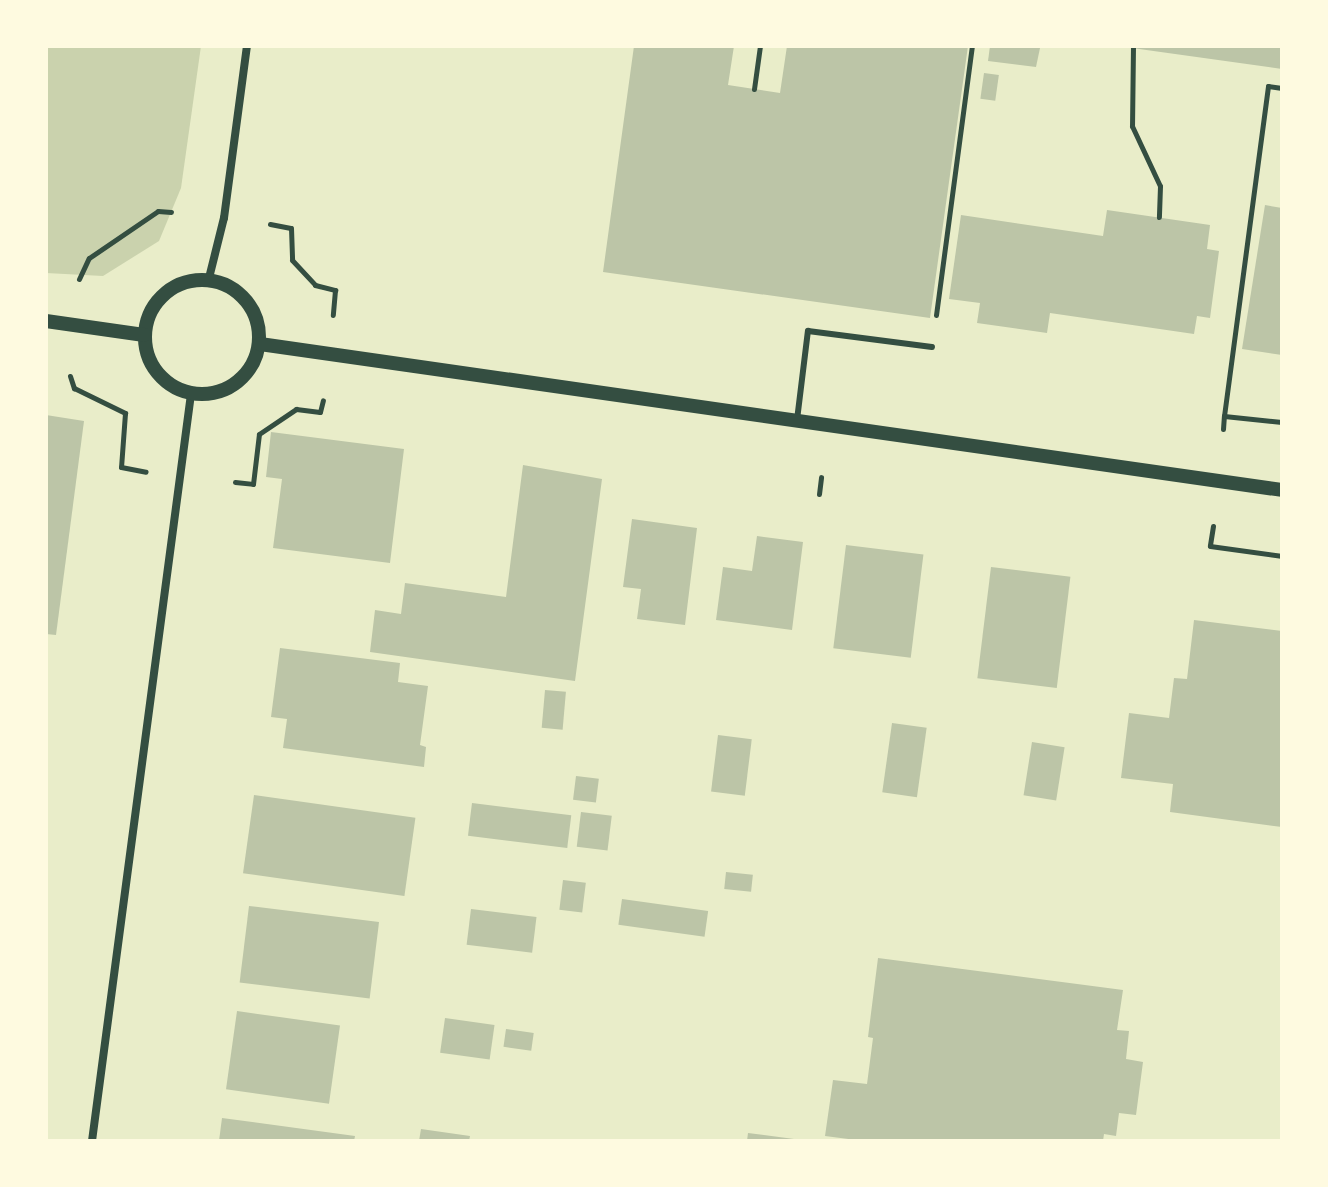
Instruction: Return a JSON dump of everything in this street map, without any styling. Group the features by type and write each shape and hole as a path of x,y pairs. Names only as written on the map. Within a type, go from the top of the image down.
{"street":[{"path":"209,278 224,218 247,46"},
{"path":"209,278 229,285 251,304 259,324 260,344 250,370 232,387 213,394 191,394 177,389 157,374 148,356 144,335 148,315 163,293 181,283 209,278"},
{"path":"46,321 144,335"},
{"path":"260,344 1282,490"},
{"path":"92,1141 191,394"}],"lane":[{"path":"797,420 808,331 932,347"}],"path":[{"path":"754,89 760,46"},
{"path":"932,347 972,46"},
{"path":"1133,46 1132,126 1160,186 1159,217"},
{"path":"1223,429 1268,86 1282,88"},
{"path":"79,279 89,258 158,211 171,212"},
{"path":"270,224 291,228 292,260 315,285 335,290 333,315"},
{"path":"70,376 74,388 125,413 121,467 146,472"},
{"path":"235,482 253,484 259,434 296,409 320,412 323,400"},
{"path":"1224,416 1282,422"},
{"path":"819,494 821,477"},
{"path":"1213,526 1210,546 1282,556"}],"green space":[{"path":"46,46 201,46 181,188 159,241 103,276 46,273"}],"building":[{"path":"634,46 734,46 728,85 780,93 787,46 968,46 930,318 603,272"},
{"path":"990,46 1040,48 1036,67 988,61"},
{"path":"1282,46 1282,69 1132,48"},
{"path":"984,73 999,75 995,101 980,99"},
{"path":"1265,205 1282,208 1282,355 1242,349"},
{"path":"1107,210 1210,225 1207,249 1219,251 1210,318 1197,316 1194,334 1050,313 1047,333 977,323 980,303 949,299 961,215 1103,236"},
{"path":"46,415 84,421 56,635 46,634"},
{"path":"271,432 404,449 390,563 273,548 282,479 266,477"},
{"path":"523,465 602,479 575,681 370,652 375,610 401,614 405,583 506,597"},
{"path":"632,519 697,528 685,625 637,619 641,589 623,587"},
{"path":"757,536 803,542 792,630 716,620 723,567 752,571"},
{"path":"846,545 923,555 911,658 833,648"},
{"path":"991,567 1070,577 1057,688 977,678"},
{"path":"1194,620 1282,631 1282,827 1170,812 1173,784 1121,778 1129,713 1169,718 1174,678 1187,679"},
{"path":"280,648 400,663 398,682 428,686 420,745 426,747 424,767 283,748 287,719 271,717"},
{"path":"545,690 566,692 563,730 542,728"},
{"path":"892,723 927,728 917,797 882,792"},
{"path":"718,735 752,739 745,796 711,792"},
{"path":"1032,742 1065,747 1056,800 1024,795"},
{"path":"576,776 599,779 596,803 573,800"},
{"path":"254,795 415,818 404,896 243,873"},
{"path":"472,803 571,815 567,848 468,836"},
{"path":"581,812 612,816 608,851 577,847"},
{"path":"726,872 753,875 751,892 724,889"},
{"path":"563,880 586,883 582,913 559,910"},
{"path":"622,899 708,911 705,937 618,925"},
{"path":"249,906 379,922 370,998 240,982"},
{"path":"471,909 537,917 532,953 467,945"},
{"path":"878,958 1123,990 1117,1030 1129,1031 1126,1059 1143,1062 1136,1115 1119,1113 1116,1136 1104,1134 1103,1141 864,1141 825,1136 833,1080 867,1084 873,1038 868,1037"},
{"path":"237,1011 340,1025 329,1104 226,1089"},
{"path":"445,1018 495,1025 490,1060 440,1053"},
{"path":"506,1029 534,1033 531,1051 503,1047"},
{"path":"222,1118 355,1136 354,1141 219,1141"},
{"path":"421,1129 470,1136 469,1141 419,1141"},
{"path":"748,1133 794,1139 794,1141 747,1141"}]}
